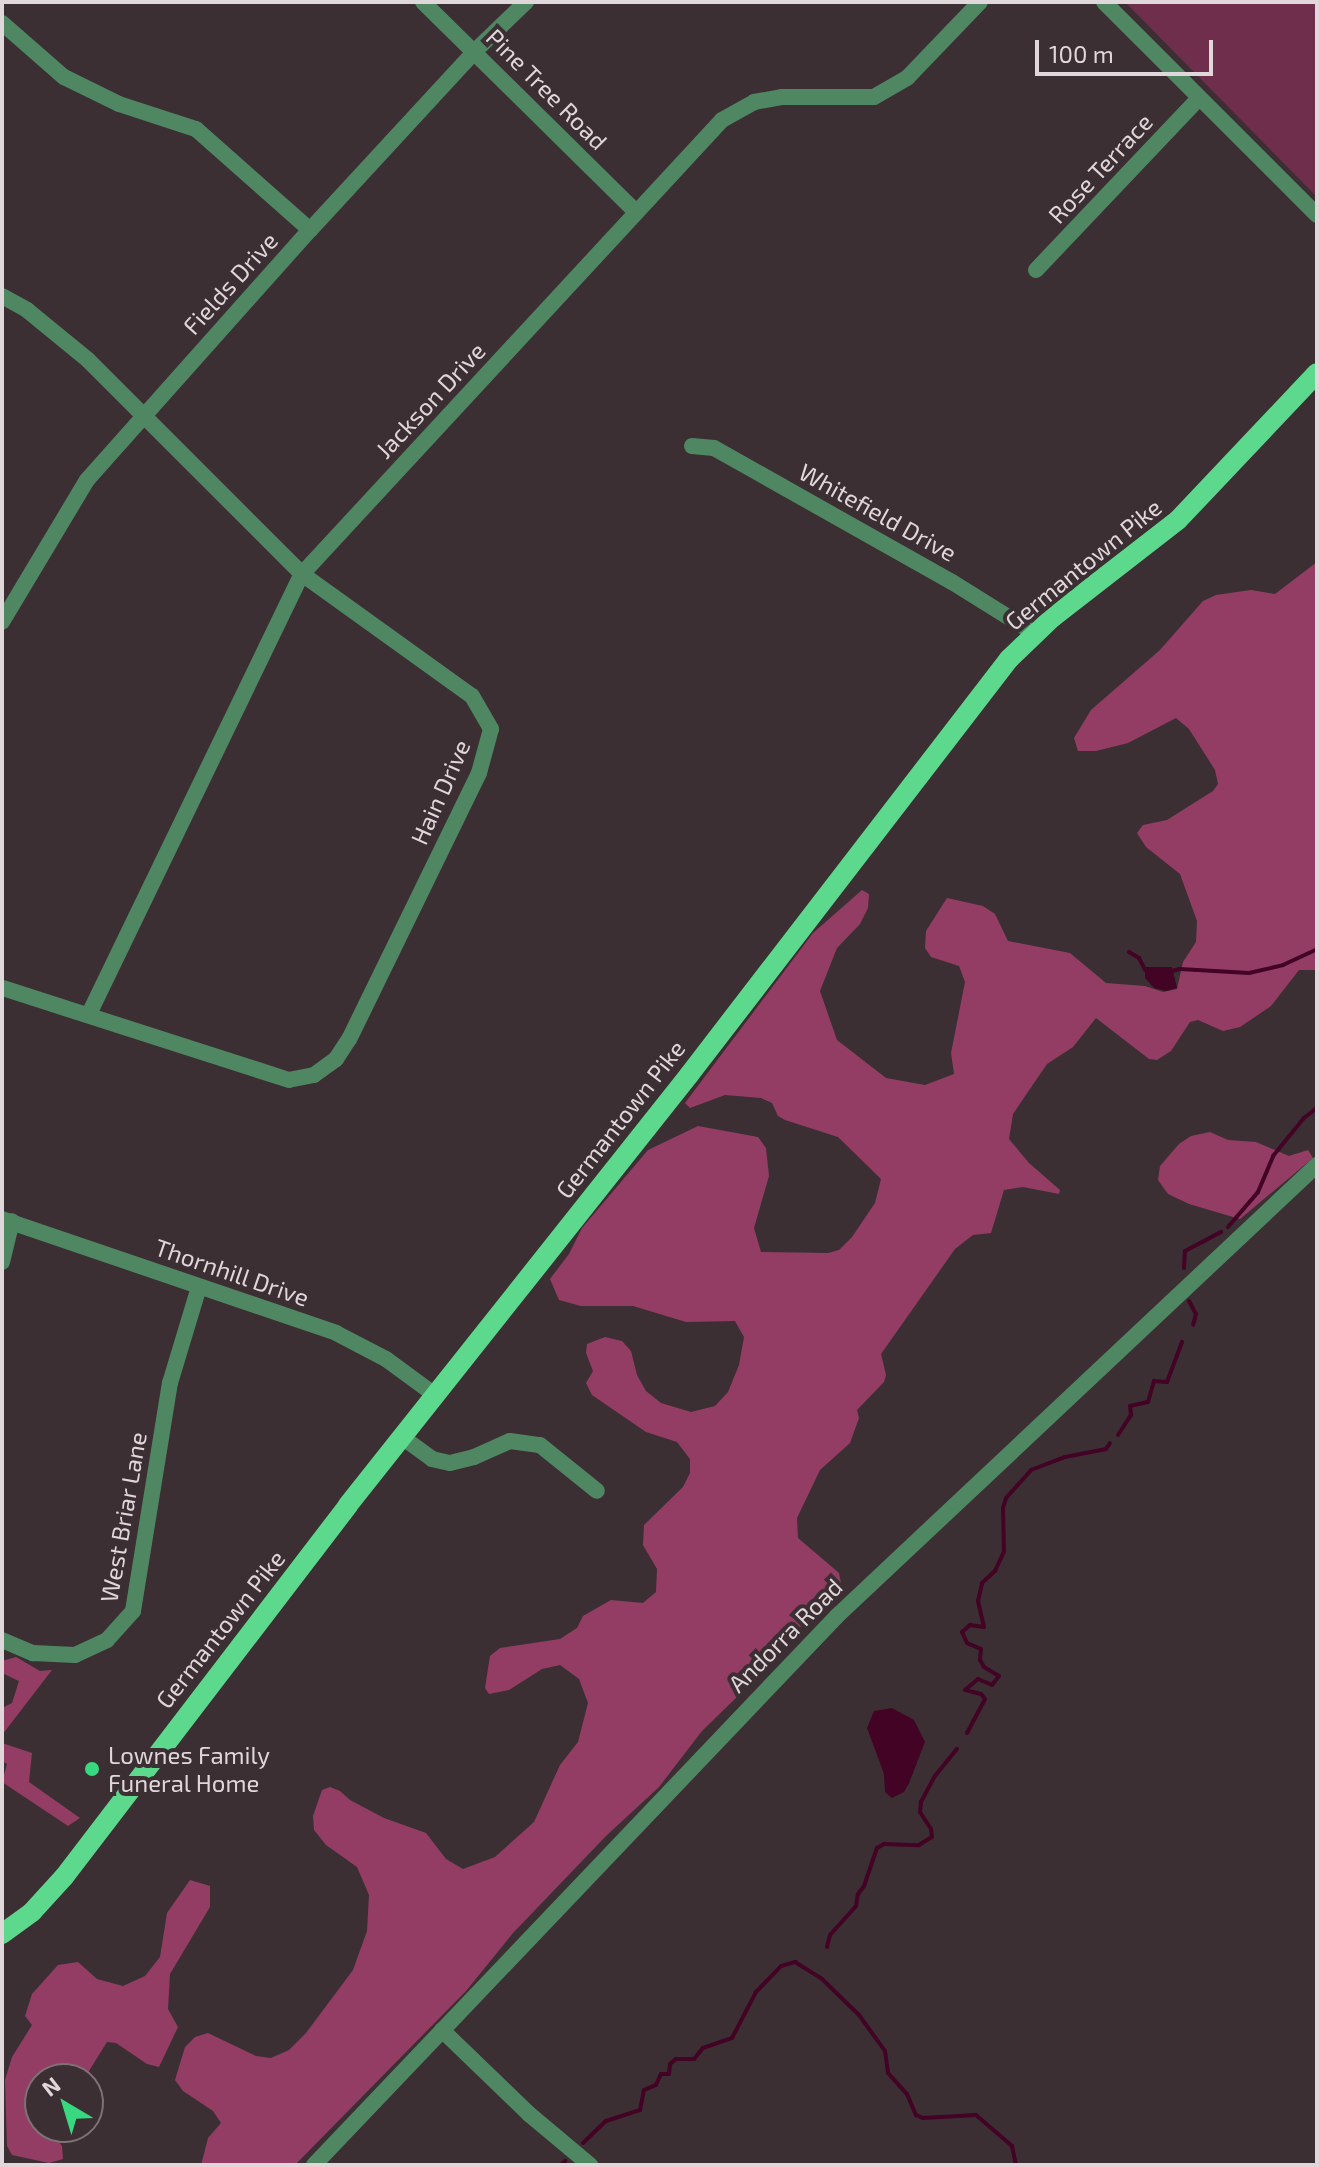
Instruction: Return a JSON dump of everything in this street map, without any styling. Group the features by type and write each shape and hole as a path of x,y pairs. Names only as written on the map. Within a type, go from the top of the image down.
{"main road":[{"name":"Germantown Pike","path":"2,1934 32,1912 58,1885 402,1437 689,1075 993,679 1034,633 1178,520 1317,373"}],"street":[{"name":"Pine Tree Road","path":"423,2 635,211"},
{"name":"Fields Drive","path":"2,622 87,480 144,412 475,51 526,2"},
{"name":"Jackson Drive","path":"89,1014 302,574 722,120 754,102 782,97 874,97 908,77 980,2"},
{"path":"1104,2 1317,215"},
{"path":"2,23 64,77 119,104 196,129 310,230"},
{"name":"Rose Terrace","path":"1036,270 1199,98"},
{"name":"Hain Drive","path":"2,296 27,310 76,350 144,412 302,574 450,679 481,706 491,729 488,749 465,801 344,1049 314,1075 289,1080 2,988"},
{"name":"Whitefield Drive","path":"692,446 714,448 985,600 1034,633"},
{"name":"Andorra Road","path":"314,2165 827,1625 1317,1165"},
{"path":"2,1262 7,1220"},
{"name":"Thornhill Drive","path":"7,1220 336,1333 386,1359 435,1395"},
{"name":"West Briar Lane","path":"2,1640 33,1653 75,1655 107,1640 133,1611 170,1383 199,1287"},
{"path":"402,1437 432,1459 450,1463 474,1457 510,1441 533,1442 597,1491"},
{"path":"442,2030 539,2123 590,2165"}],"shaded area":[{"path":"1125,2 1317,2 1317,197"},
{"path":"1317,562 1317,970 1299,970 1271,1006 1240,1027 1223,1031 1198,1020 1190,1022 1171,1051 1157,1060 1149,1059 1096,1018 1073,1047 1047,1064 1013,1114 1009,1139 1029,1163 1060,1190 1059,1194 1023,1187 1004,1190 991,1233 973,1235 955,1249 881,1354 886,1375 884,1382 857,1410 859,1418 850,1443 820,1470 797,1518 798,1538 839,1573 841,1583 828,1600 753,1673 738,1696 702,1731 659,1787 606,1836 513,1933 466,1991 295,2165 201,2165 208,2138 221,2123 213,2111 183,2091 175,2080 185,2047 195,2037 208,2033 256,2056 271,2058 289,2050 306,2033 353,1970 367,1931 369,1895 357,1867 326,1845 314,1830 313,1816 322,1790 330,1787 340,1791 350,1800 384,1818 426,1833 446,1859 463,1869 495,1857 534,1822 560,1765 578,1742 588,1703 579,1679 560,1665 542,1669 509,1690 489,1694 485,1688 490,1656 500,1648 560,1639 577,1628 583,1616 611,1600 643,1603 656,1592 657,1569 643,1545 644,1525 683,1487 690,1473 690,1459 677,1442 646,1432 592,1395 586,1383 593,1371 586,1353 587,1344 605,1337 622,1341 631,1351 637,1375 646,1391 661,1403 691,1412 715,1406 728,1392 739,1365 744,1337 735,1321 686,1322 633,1306 581,1306 559,1300 550,1279 569,1254 582,1228 648,1150 698,1126 758,1137 766,1148 769,1176 754,1228 761,1252 828,1253 839,1250 852,1237 875,1203 881,1179 838,1137 785,1120 778,1116 772,1103 761,1098 725,1095 690,1108 685,1103 813,933 862,890 869,894 868,908 860,924 837,948 820,991 837,1040 886,1078 925,1085 954,1074 951,1053 965,982 959,966 931,957 925,948 926,931 947,898 983,906 995,914 1008,941 1070,953 1106,983 1145,986 1163,992 1177,989 1183,962 1196,942 1197,921 1180,874 1146,847 1137,833 1143,825 1167,820 1213,791 1218,784 1215,770 1189,729 1176,718 1128,743 1096,751 1078,751 1074,738 1091,710 1160,650 1203,601 1216,595 1251,590 1275,594"},
{"path":"1145,967 1172,967 1177,988 1166,991 1154,988 1145,978"},
{"path":"1210,1132 1228,1140 1256,1142 1289,1156 1308,1150 1313,1158 1240,1219 1189,1204 1168,1194 1158,1180 1160,1166 1179,1144 1191,1136"},
{"path":"16,1657 40,1671 52,1670 2,1735 2,1708 12,1703 19,1681 2,1673 2,1661"},
{"path":"892,1708 914,1720 925,1742 904,1792 892,1798 885,1792 884,1774 867,1728 874,1711"},
{"path":"2,1743 32,1753 29,1782 80,1818 68,1826 2,1782 7,1764 2,1761"},
{"path":"190,1880 210,1886 210,1907 170,1974 168,2009 178,2027 159,2067 147,2064 116,2043 107,2042 94,2063 24,2063 24,2143 60,2143 63,2159 49,2163 12,2155 7,2146 5,2080 12,2057 32,2025 25,2016 32,1994 58,1965 78,1962 97,1979 123,1986 145,1976 160,1957 167,1913"}],"waterway":[{"path":"1172,971 1249,973 1283,965 1317,949"},
{"path":"1129,952 1139,958 1145,970"},
{"path":"1228,1227 1258,1192 1273,1156 1304,1118 1317,1108"},
{"path":"1184,1268 1185,1251 1221,1232"},
{"path":"1189,1301 1196,1314 1193,1325"},
{"path":"1118,1435 1131,1415 1130,1406 1148,1402 1154,1381 1167,1382 1182,1342"},
{"path":"967,1733 985,1699 981,1694 965,1690 978,1679 992,1685 999,1676 984,1667 980,1660 981,1649 967,1643 962,1632 970,1625 984,1627 978,1601 982,1583 995,1571 1004,1552 1003,1508 1006,1498 1031,1470 1065,1457 1106,1449 1110,1443"},
{"path":"827,1947 830,1935 856,1906 877,1848 884,1844 919,1845 932,1837 931,1829 920,1812 921,1802 935,1776 957,1749"},
{"path":"583,2143 606,2121 640,2110 644,2090 656,2085 661,2074 669,2074 670,2064 676,2059 694,2059 703,2048 732,2038 756,1992 781,1966 795,1962 821,1978 859,2015 885,2051 888,2073 907,2094 916,2115 923,2118 976,2115 1012,2146 1016,2165"},
{"path":"561,2165 565,2161"}],"place":[{"name":"Lownes Family Funeral Home","path":"92,1769"}]}
